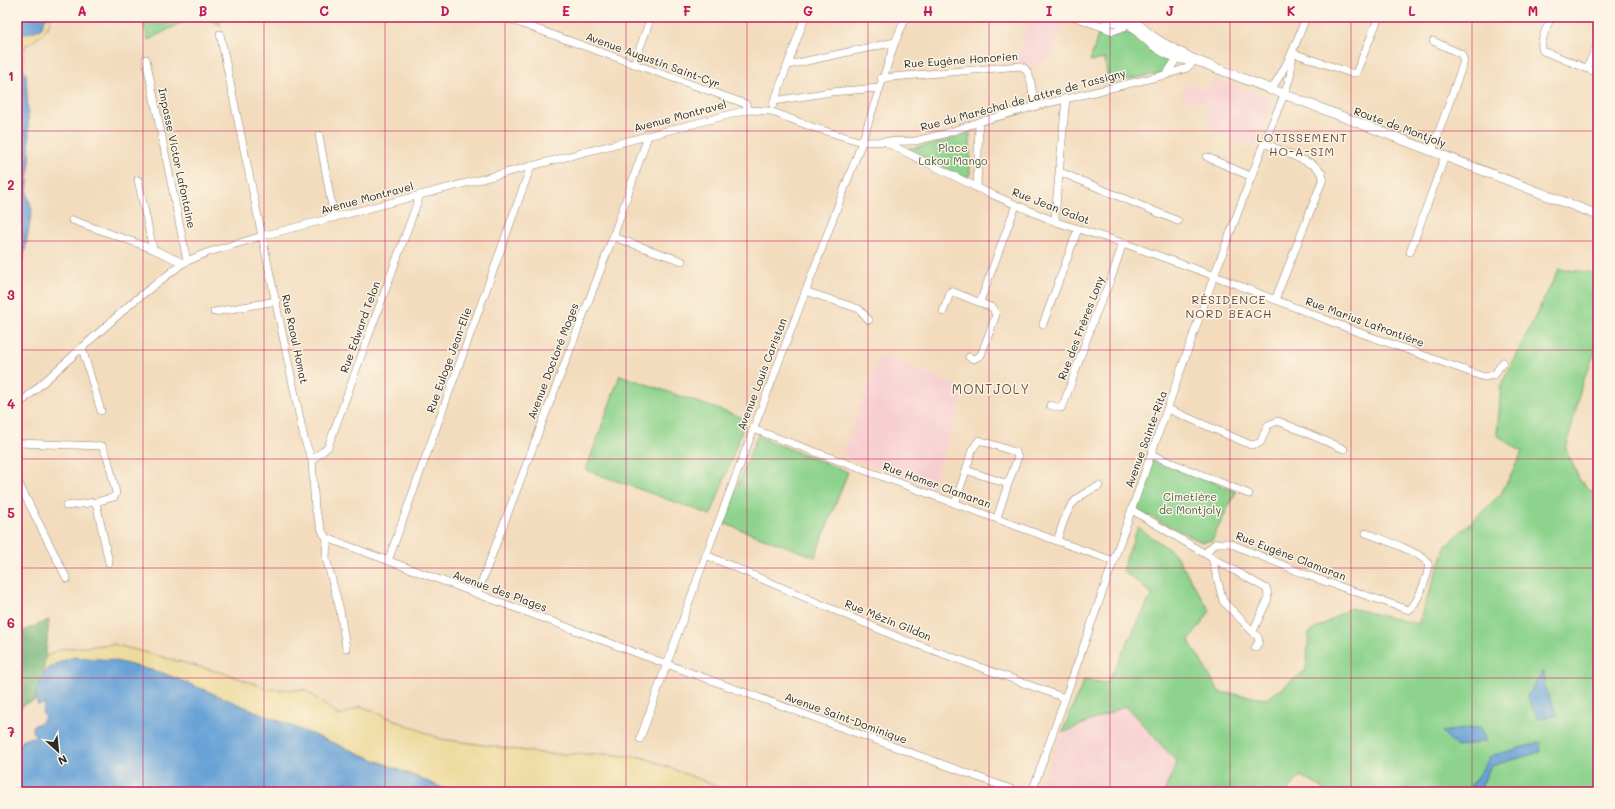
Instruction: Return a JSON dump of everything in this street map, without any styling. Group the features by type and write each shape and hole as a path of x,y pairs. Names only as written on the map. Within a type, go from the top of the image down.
{"main road":[{"path":"1129,19 1159,42 1191,58"},
{"path":"1129,19 1148,42 1177,58 1191,58"},
{"name":"Route de Montjoly","path":"1191,58 1270,91 1284,95 1598,215"}],"street":[{"name":"Avenue Augustin Saint-Cyr","path":"504,17 746,104 747,110"},
{"path":"634,64 651,17"},
{"path":"770,111 805,17"},
{"name":"Avenue Louis Caristan","path":"640,739 706,555 862,142 881,78 906,17"},
{"path":"1075,17 1113,31 1119,30 1129,19"},
{"path":"1270,91 1279,79 1292,53 1306,17"},
{"path":"1292,53 1356,73 1379,17"},
{"path":"1551,17 1542,42 1542,51 1598,73"},
{"path":"1093,24 1102,26 1114,20 1129,19"},
{"name":"Rue Raoul Homat","path":"220,34 304,438 312,460 315,508 323,533 327,538 326,558 340,610 346,648"},
{"path":"1432,151 1464,61 1461,54 1433,41"},
{"path":"788,65 895,42"},
{"path":"1587,68 1598,43"},
{"name":"Avenue Sainte-Rita","path":"1032,792 1214,276 1264,143 1284,95 1290,77 1292,53"},
{"path":"1165,75 1177,58"},
{"name":"Rue du Maréchal de Lattre de Tassigny","path":"770,111 812,127 862,142 920,140 1066,98 1165,75 1187,68 1191,58"},
{"name":"Impasse Victor Lafontaine","path":"146,59 185,262"},
{"name":"Rue Eugène Honorien","path":"881,78 1020,66 1024,67 1028,72 1034,107"},
{"path":"774,102 831,92 879,88"},
{"path":"1056,222 1055,217 1066,98"},
{"name":"Avenue Montravel","path":"17,406 134,301 185,262 206,253 262,236 747,110 770,111"},
{"path":"977,188 979,122"},
{"path":"319,136 334,218"},
{"name":"Avenue Doctoré Moges","path":"477,594 613,237 648,136"},
{"name":"Rue Jean Galot","path":"885,142 977,188 1056,222 1123,243 1214,276"},
{"path":"1264,143 1314,165 1322,173 1323,179 1275,300"},
{"path":"1410,252 1445,156"},
{"path":"1206,157 1252,177"},
{"name":"Rue Euloge Jean-Elie","path":"388,561 531,166"},
{"path":"1060,172 1178,221"},
{"path":"138,180 153,249"},
{"name":"Rue Edward Telon","path":"312,460 328,446 420,195"},
{"path":"980,302 1016,205"},
{"path":"72,220 185,262"},
{"path":"1043,324 1078,229"},
{"path":"613,237 682,261"},
{"name":"Rue des Frères Lony","path":"1050,405 1062,408 1096,313 1111,279 1123,243"},
{"name":"Rue Marius Lafrontière","path":"1214,276 1355,331 1484,376 1490,377 1503,362"},
{"path":"805,291 859,309 869,320"},
{"path":"943,312 951,291 993,308 996,315 982,355 974,359 969,357"},
{"path":"214,312 276,301"},
{"path":"82,348 101,411"},
{"path":"1168,409 1252,445 1260,442 1268,425 1278,421 1344,449"},
{"name":"Rue Homer Clamaran","path":"753,429 1114,561"},
{"path":"955,504 978,440 1012,451 1016,453 1018,457 997,518"},
{"path":"17,443 102,446 108,459 116,493 114,497 96,502 66,506"},
{"path":"1152,455 1249,494"},
{"path":"966,470 1008,484"},
{"path":"17,480 67,579"},
{"path":"1058,541 1069,507 1083,493 1099,486"},
{"path":"96,502 109,563"},
{"path":"1131,514 1205,553 1267,589 1268,599 1253,631"},
{"name":"Rue Eugène Clamaran","path":"1205,553 1216,543 1228,543 1312,577 1406,610 1414,605 1428,574 1428,563 1424,558 1366,533"},
{"name":"Avenue des Plages","path":"327,538 666,664"},
{"name":"Rue Mézin Gildon","path":"706,555 902,639 1065,698"},
{"path":"1212,558 1223,601 1253,631 1259,640 1255,648"},
{"name":"Avenue Saint-Dominique","path":"666,664 1019,792"}],"shaded area":[{"path":"1029,17 1056,17 1066,21 1049,59 1032,68 1016,62"},
{"path":"1212,78 1274,98 1255,147 1212,130 1205,103 1182,98 1183,84 1208,90"},
{"path":"880,354 965,389 932,488 842,455"},
{"path":"1126,706 1177,762 1164,792 1042,792 1039,786 1062,733"}],"green space":[{"path":"142,17 219,17 221,26 207,18 185,21 148,40"},
{"path":"1099,32 1114,36 1125,33 1130,34 1169,59 1171,63 1164,73 1108,83 1105,59 1090,61"},
{"name":"Place Lakou Mango","path":"970,133 970,175 966,178 906,149 935,144"},
{"path":"1559,269 1598,273 1598,346 1582,383 1566,449 1580,481 1598,497 1598,792 1479,792 1491,766 1539,752 1540,743 1491,756 1467,792 1324,792 1321,787 1300,776 1287,792 1164,792 1177,762 1126,706 1062,733 1084,680 1107,683 1152,594 1122,570 1138,527 1175,554 1210,611 1189,641 1219,692 1267,699 1306,670 1309,633 1350,608 1418,624 1446,546 1501,494 1522,452 1497,435 1501,385","holes":["1544,672 1545,689 1527,696","1480,727 1485,741 1457,747 1442,732"]},
{"path":"620,375 746,419 711,515 586,470"},
{"path":"757,436 848,472 815,557 723,523"},
{"name":"Cimetière de Montjoly","path":"1154,456 1236,492 1212,540 1202,542 1135,509"},
{"path":"49,620 42,682 36,691 35,701 24,704 17,714 17,627 20,632"}],"sand":[{"path":"43,17 51,17 48,27 38,38 25,46 23,56 30,159 27,194 32,210 23,260 17,275 17,36 29,32"},
{"path":"113,644 227,674 269,689 306,690 339,716 361,706 441,739 548,754 602,754 642,757 732,792 452,792 271,718 56,663 44,673 45,657 61,649"}],"water":[{"path":"17,17 46,17 41,29 17,36"},
{"path":"17,57 26,74 30,159 27,194 32,210 23,260 17,275"},
{"path":"74,657 112,660 163,673 452,792 17,792 17,750 23,740 36,736 32,730 32,726 40,723 45,717 42,712 45,704 37,705 36,691 44,674 49,668 57,663"},
{"path":"1543,671 1545,689 1558,715 1538,719 1527,696"},
{"path":"1480,727 1486,741 1457,747 1442,732"},
{"path":"1541,742 1540,752 1491,766 1479,792 1467,792 1491,756"}],"district":[{"name":"LOTISSEMENT HO-A-SIM","path":"1302,145"},
{"name":"RÉSIDENCE NORD BEACH","path":"1229,307"},
{"name":"MONTJOLY","path":"991,389"}]}
